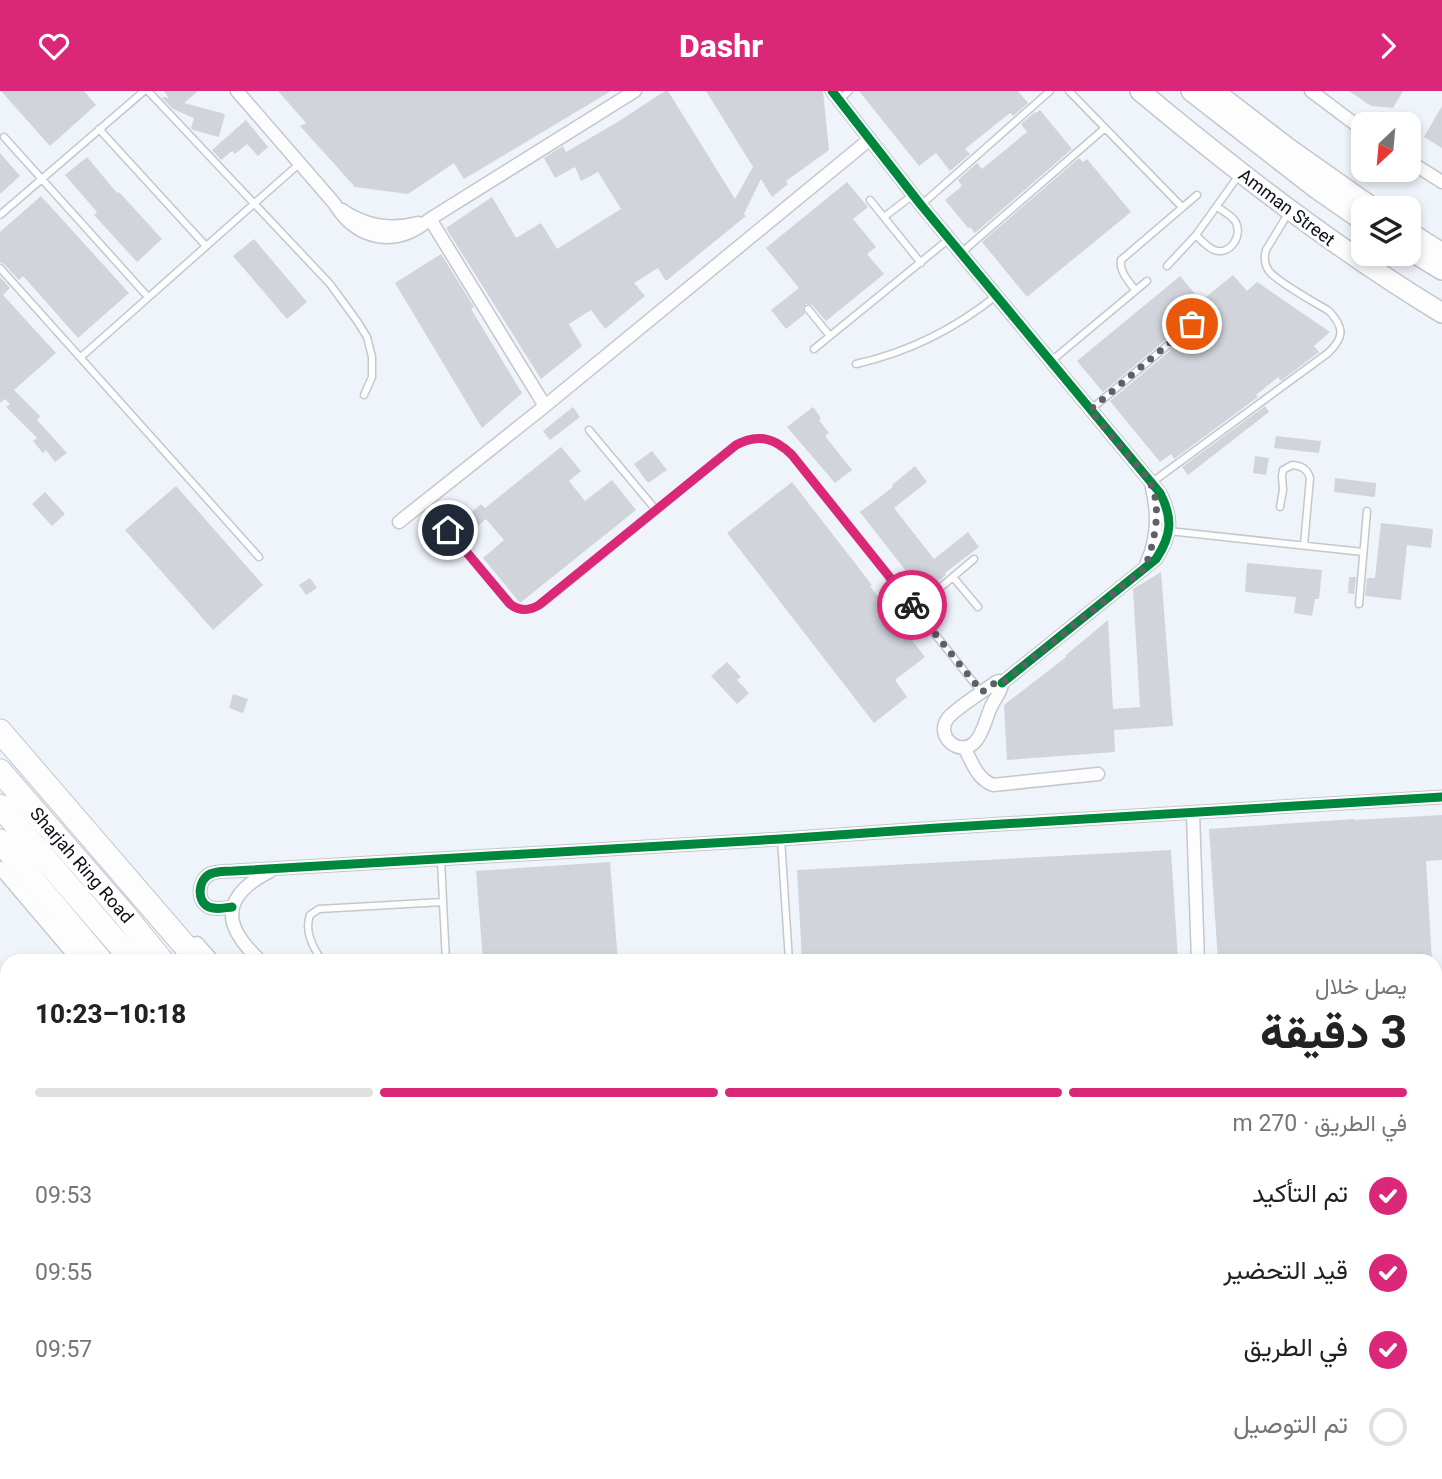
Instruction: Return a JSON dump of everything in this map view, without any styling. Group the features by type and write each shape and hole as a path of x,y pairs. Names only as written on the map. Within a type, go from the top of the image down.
{"highway":[{"path":"0,731 192,954"},
{"name":"Sharjah Ring Road","path":"0,771 156,954"},
{"name":"Sharjah Ring Road","path":"0,806 127,954"},
{"path":"0,841 95,954"}],"main road":[{"name":"Amman Street","path":"1140,91 1290,211 1345,251 1442,313"},
{"name":"Amman Street","path":"1191,91 1351,212"},
{"path":"1214,91 1356,196"},
{"path":"1421,240 1442,253"},
{"path":"1421,257 1442,270"}],"street":[{"path":"237,91 334,203 358,219 387,227 430,219 635,91"},
{"path":"1311,91 1351,121"},
{"path":"835,96 917,200 1160,493 1166,505 1169,531 1165,546 1156,559 1002,683 978,739 960,748 950,742 945,733 945,723 951,715 996,682 1002,683"},
{"path":"399,522 870,139"},
{"path":"1421,169 1442,182"},
{"path":"430,219 544,406"},
{"path":"1144,569 1155,536 1156,509 1151,483"},
{"path":"968,746 982,779 993,785 1098,774"},
{"path":"232,907 217,908 205,904 200,891 209,874 220,871 1442,797"},
{"path":"1194,813 1198,954"},
{"path":"0,868 73,954"},
{"path":"254,954 235,929 232,907 255,879 276,869"},
{"path":"159,915 181,928 206,954"}],"lane":[{"path":"0,215 146,91 330,284 357,321 367,337 372,357 372,377 365,395"},
{"path":"835,96 849,91"},
{"path":"884,218 917,200 1050,91"},
{"path":"1069,91 1182,207"},
{"path":"961,253 1105,128"},
{"path":"99,129 206,246"},
{"path":"4,137 148,297"},
{"path":"80,357 299,164"},
{"path":"1167,266 1196,235 1241,173"},
{"path":"1135,290 1122,272 1121,260 1197,195"},
{"path":"870,200 921,263"},
{"path":"1196,235 1217,251 1226,250 1233,244 1238,233 1237,224 1217,207"},
{"path":"1151,483 1328,353 1341,336 1341,327 1329,311 1270,273 1265,262 1266,250 1290,211"},
{"path":"814,349 949,239"},
{"path":"0,268 260,557"},
{"path":"1050,362 1147,281"},
{"path":"856,365 920,345 960,323 997,295"},
{"path":"808,309 830,336"},
{"path":"1090,410 1192,324"},
{"path":"589,430 656,510"},
{"path":"448,530 506,600 514,607 524,610 535,608 736,445 751,439 774,440 792,455 982,692"},
{"path":"1280,507 1283,470 1292,465 1303,468 1310,478 1304,545"},
{"path":"1359,604 1367,510"},
{"path":"1169,531 1363,552"},
{"path":"915,609 974,559"},
{"path":"953,577 978,607"},
{"path":"781,839 789,954"},
{"path":"441,859 446,954"},
{"path":"317,954 312,946 308,926 310,915 319,909 443,902"}],"building":[{"path":"1,91 84,91 96,105 50,146"},
{"path":"164,91 198,91 184,103 225,114 219,137 193,130 191,128 194,118 173,109 162,98 169,98"},
{"path":"278,91 611,91 464,179 454,163 408,194 355,187 300,126 306,123"},
{"path":"668,91 735,199 753,167 706,91 823,91 829,150 786,181 788,184 772,197 761,179 744,214 746,216 666,281 658,268 634,283 645,296 605,329 591,310 569,324 582,346 541,379 446,228 492,197 516,238 541,223 557,249 621,209 598,172 581,181 575,167 555,178 544,158 563,146 566,152"},
{"path":"859,91 1018,91 1028,103 1013,116 1010,113 965,149 970,154 950,171 936,153 919,166"},
{"path":"1349,91 1403,91 1393,108 1371,106"},
{"path":"1442,106 1442,148 1424,137"},
{"path":"1040,110 1072,149 975,233 945,200 962,186 958,180 977,163 982,169 1027,132 1021,124"},
{"path":"246,120 268,147 258,156 247,144 235,154 232,151 221,160 212,150"},
{"path":"0,153 20,176 0,194"},
{"path":"87,157 117,193 119,192 162,239 137,262 94,215 97,212 65,175"},
{"path":"1079,158 1083,162 1087,159 1131,212 1027,297 982,242"},
{"path":"847,182 868,207 853,219 876,247 867,254 884,274 826,321 812,305 806,304 803,308 805,314 786,329 771,310 799,288 766,248"},
{"path":"41,196 129,293 78,338 23,276 19,280 0,262 0,232"},
{"path":"254,239 307,302 287,319 233,256"},
{"path":"441,254 522,393 482,428 395,283"},
{"path":"1233,275 1247,291 1257,282 1330,332 1314,346 1319,352 1281,381 1278,377 1256,395 1258,397 1174,459 1171,454 1160,462 1110,401 1196,329 1197,322 1188,321 1103,392 1077,361 1180,276 1201,301"},
{"path":"0,277 10,288 3,295 56,353 14,390 40,416 37,420 67,453 55,462 46,450 43,453 33,441 37,438 6,407 10,404 5,399 0,403"},
{"path":"1265,406 1269,412 1188,475 1182,467"},
{"path":"573,407 580,417 550,440 543,431"},
{"path":"813,407 829,433 825,436 852,470 835,483 787,427"},
{"path":"1276,436 1321,441 1319,453 1274,448"},
{"path":"561,447 581,471 569,481 585,501 612,480 636,510 520,603 483,558 504,540 486,519 469,534 459,523 481,504 485,508"},
{"path":"652,451 667,470 648,483 634,464"},
{"path":"1255,456 1269,458 1266,475 1253,473"},
{"path":"915,466 927,482 894,508 934,559 968,532 979,547 923,593 860,512"},
{"path":"1335,478 1376,483 1375,497 1334,492"},
{"path":"792,482 925,657 895,680 907,697 874,723 727,533"},
{"path":"176,486 263,585 213,630 125,530"},
{"path":"45,492 65,514 52,526 32,504"},
{"path":"1381,523 1433,529 1431,548 1407,545 1401,600 1365,596 1367,578 1375,578"},
{"path":"1247,563 1322,570 1319,599 1315,599 1312,616 1294,613 1296,597 1245,592"},
{"path":"1161,572 1173,726 1114,730 1115,752 1007,760 1004,705 1108,620 1113,709 1140,707 1133,589"},
{"path":"1349,577 1356,577 1354,594 1348,593"},
{"path":"310,578 317,588 306,595 299,585"},
{"path":"727,662 741,677 737,680 749,693 737,704 711,676"},
{"path":"233,694 248,699 243,713 229,708"},
{"path":"1442,815 1442,860 1426,861 1432,954 1218,954 1209,829"},
{"path":"1171,850 1178,954 802,954 797,870"},
{"path":"610,862 617,954 482,954 476,871"}],"cycle path":[{"path":"832,91 921,205 1160,493 1167,510 1168,534 1156,559 1002,683"},
{"path":"232,907 221,909 205,904 200,891 206,877 224,871 1442,797"}],"way so far":[{"path":"912,605 982,692 996,682 1002,683 1144,569 1155,536 1155,501 1151,483 1090,410 1192,324"}],"route":[{"path":"448,530 510,604 524,610 535,608 736,445 751,439 766,438 774,440 792,455 912,605"}]}
